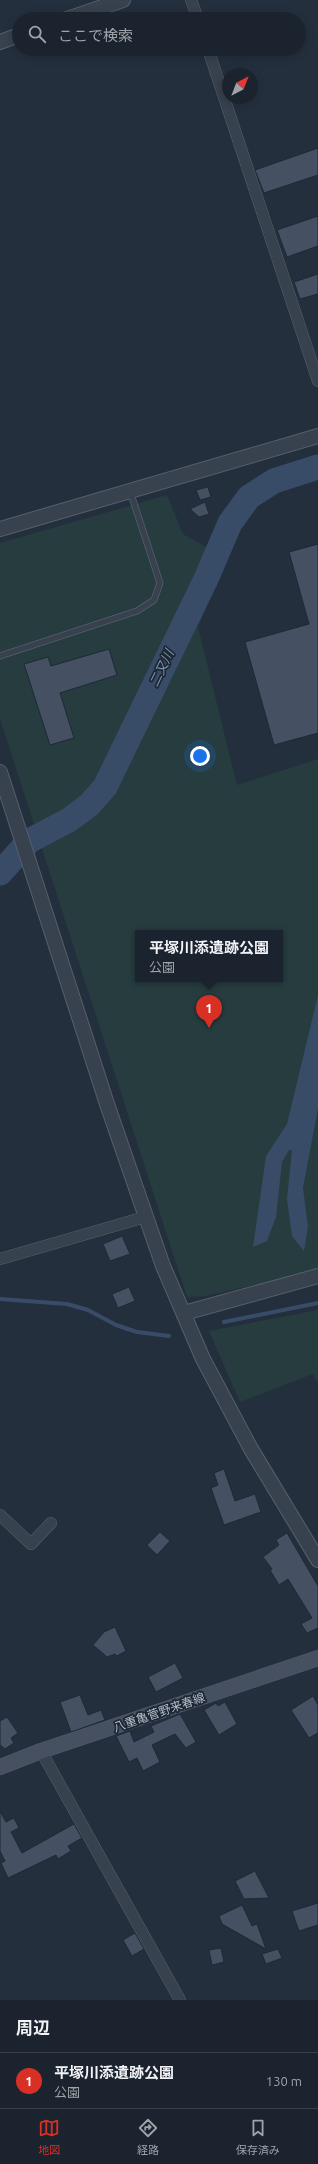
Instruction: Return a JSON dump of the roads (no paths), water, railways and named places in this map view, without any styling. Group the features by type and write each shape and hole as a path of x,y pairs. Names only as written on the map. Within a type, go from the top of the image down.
{"main road":[{"name":"八重亀菅野来春線","path":"0,1767 41,1751 318,1658"}],"street":[{"path":"88,12 123,0"},
{"path":"191,0 195,12"},
{"path":"0,42 12,38"},
{"path":"210,56 318,381"},
{"path":"0,529 318,436"},
{"path":"0,772 163,1266 203,1359 251,1449 318,1560"},
{"path":"0,1259 146,1217"},
{"path":"184,1313 318,1276"},
{"path":"0,1515 31,1544 51,1523"},
{"path":"41,1751 180,2000"}],"lane":[{"path":"0,656 136,612 154,600 160,583 130,491"}],"water":[{"path":"318,995 318,1108 303,1188 308,1227 304,1251 292,1236 287,1199 292,1150 289,1150 282,1162 276,1217 267,1241 253,1247 266,1156 287,1124"}],"waterway":[{"name":"二又川","path":"0,873 29,841 69,820 89,805 105,787 206,579 230,523 249,497 274,481 318,467"},
{"path":"0,1299 67,1304 88,1310 116,1325 137,1332 169,1336"},
{"path":"224,1322 318,1303"}],"place":[{"name":"平塚川添遺跡公園","path":"209,1028"}]}
